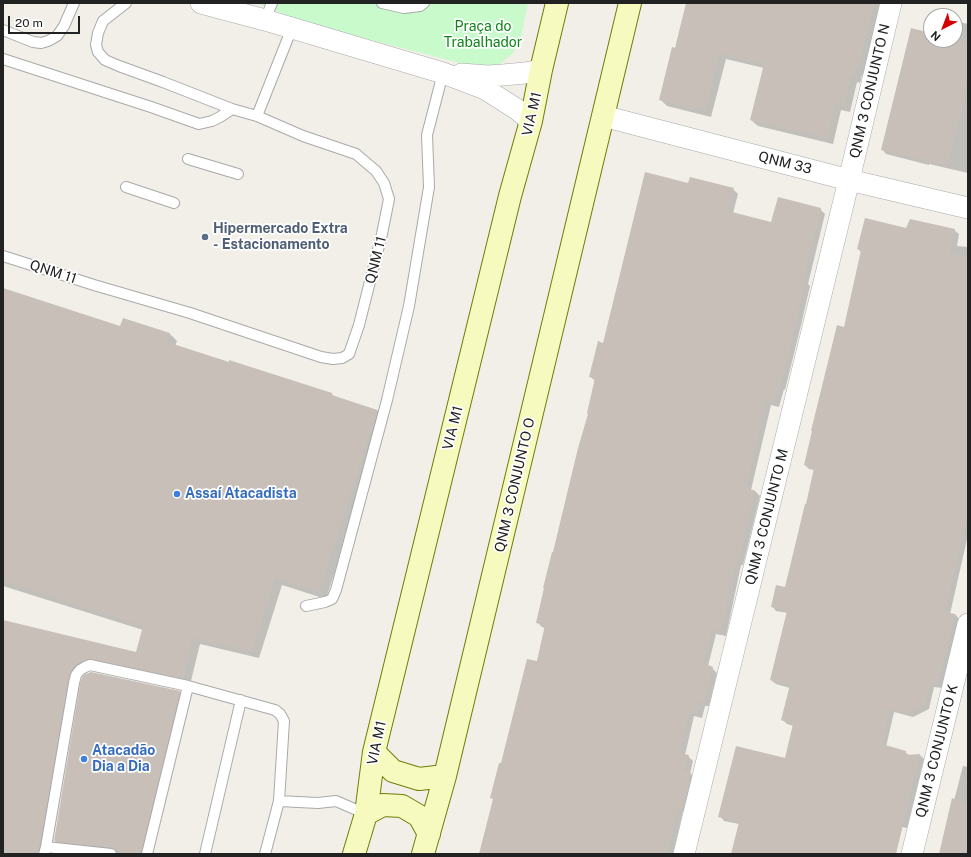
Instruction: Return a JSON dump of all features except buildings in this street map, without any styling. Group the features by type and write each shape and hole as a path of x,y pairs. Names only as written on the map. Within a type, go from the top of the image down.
{"main road":[{"name":"VIA M1","path":"354,854 366,814 374,752 510,196 531,121 541,70 557,3"},
{"name":"QNM 3 CONJUNTO O","path":"426,844 445,776 630,3"},
{"path":"374,752 393,770 412,777 418,779 445,776"},
{"path":"366,814 383,805 402,806 419,816 426,844"}],"street":[{"path":"200,3 268,11 292,28 443,73 485,89 518,110 531,121"},
{"name":"QNM 3 CONJUNTO N","path":"850,180 891,3"},
{"path":"443,73 488,76 541,70"},
{"name":"QNM 33","path":"603,116 850,180 968,208"},
{"name":"QNM 3 CONJUNTO M","path":"684,854 850,180"},
{"name":"QNM 3 CONJUNTO K","path":"912,854 968,624"}],"lane":[{"path":"3,30 33,42 48,42 57,36 64,26 74,3"},
{"name":"QNM 11","path":"3,256 94,285 190,313 321,357 334,359 342,358 349,354 359,325 382,234 389,199 384,183 376,171 356,154 303,136 257,116 105,60 98,52 96,45 98,33 103,22 126,3"},
{"path":"382,3 404,8 420,6 424,3"},
{"path":"257,116 292,28"},
{"path":"3,59 199,124 212,121 232,108"},
{"path":"306,606 332,599 336,590 387,400 410,298 428,187 427,135 443,73"},
{"path":"188,159 238,174"},
{"path":"126,187 174,203"},
{"path":"111,854 45,851 72,691 76,675 85,667 90,665 188,686 275,710 280,714 284,721 279,801 265,854"},
{"path":"147,854 188,686"},
{"path":"205,854 241,700"},
{"path":"279,801 318,803 336,802 366,814"}],"green space":[{"name":"Praça do Trabalhador","path":"255,3 528,3 521,37 513,53 495,68 483,69 306,23"}],"place":[{"name":"Hipermercado Extra - Estacionamento","path":"205,237"},
{"name":"Assaí Atacadista","path":"177,494"},
{"name":"Atacadão Dia a Dia","path":"84,759"}]}
